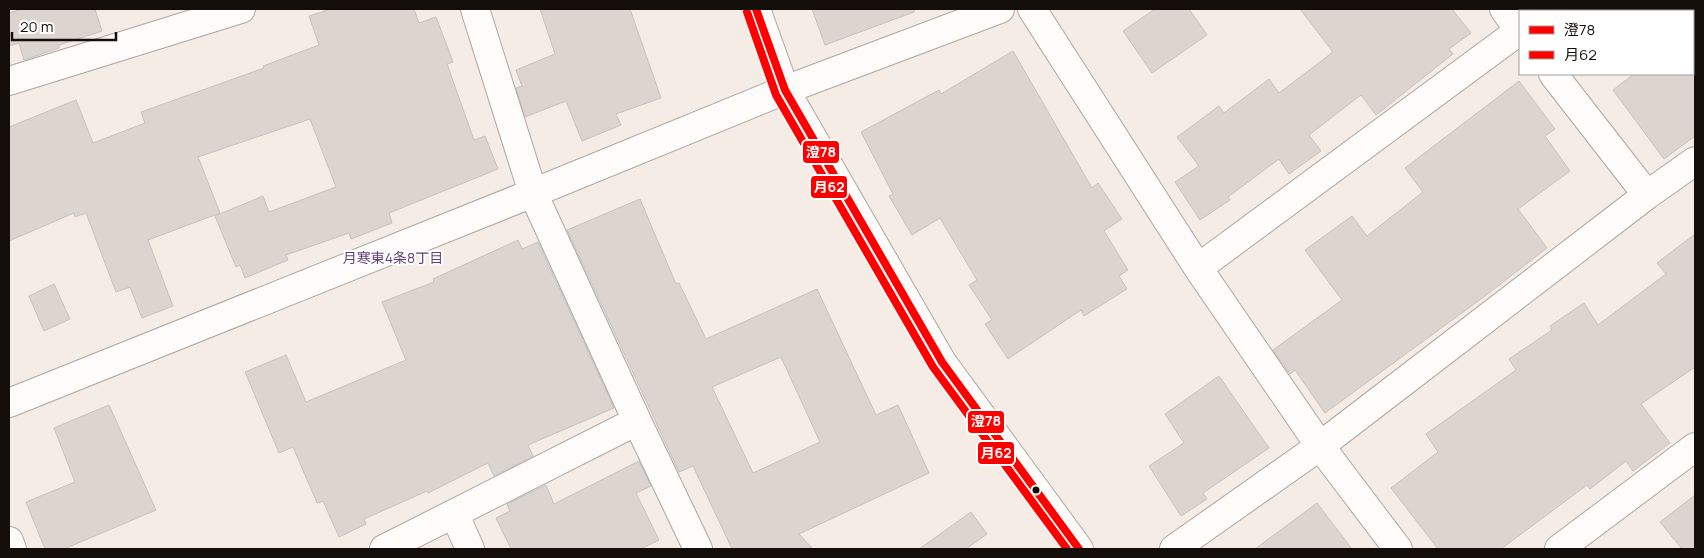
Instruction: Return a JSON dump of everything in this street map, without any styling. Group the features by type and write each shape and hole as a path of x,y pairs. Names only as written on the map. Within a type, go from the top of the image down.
{"street":[{"path":"9,81 241,9"},
{"path":"475,9 534,193 637,421 698,549"},
{"path":"756,9 785,90 942,362 1079,549"},
{"path":"9,403 534,193 785,90 1000,9"},
{"path":"1032,9 1198,268 1320,446 1398,549"},
{"path":"1504,9 1519,30"},
{"path":"1198,268 1519,32"},
{"path":"1554,75 1646,195"},
{"path":"1174,549 1320,446 1646,195 1695,161"},
{"path":"384,549 637,421"},
{"path":"1560,549 1695,447"},
{"path":"455,514 470,549"},
{"path":"9,541 12,549"}],"building":[{"path":"22,9 95,9 102,31 59,45 59,48 24,60 19,43 9,46 9,13"},
{"path":"331,9 414,9 419,23 436,17 453,62 447,64 474,140 485,136 498,169 389,213 392,223 351,239 349,233 286,255 288,260 245,278 240,265 236,267 215,216 263,196 269,212 336,187 310,119 198,157 220,213 148,240 173,306 142,318 130,287 116,292 86,213 75,217 74,213 9,241 9,127 76,100 93,143 145,123 141,112 264,68 263,66 319,45 309,16"},
{"path":"540,9 630,9 661,98 616,114 621,125 582,141 566,101 525,117 516,88 522,86 516,70 555,54"},
{"path":"812,9 914,9 914,12 825,45"},
{"path":"1155,9 1189,9 1207,35 1152,73 1123,31"},
{"path":"1300,9 1452,9 1471,33 1449,49 1453,54 1376,115 1361,95 1309,135 1321,151 1289,174 1279,159 1228,197 1230,200 1200,220 1175,182 1199,166 1177,137 1219,106 1224,113 1269,79 1279,93 1333,52"},
{"path":"1013,51 1092,188 1098,183 1122,219 1104,231 1128,270 1119,276 1127,289 1084,316 1081,310 1008,359 985,324 992,320 969,285 977,280 940,218 912,235 889,196 893,194 861,132 939,90 941,94"},
{"path":"1695,74 1695,136 1664,159 1613,90 1633,75"},
{"path":"1519,81 1555,129 1545,136 1570,171 1518,209 1547,248 1485,296 1325,413 1295,370 1290,374 1273,350 1342,300 1305,250 1352,216 1367,236 1423,192 1405,168"},
{"path":"640,199 676,284 679,283 706,339 817,289 876,415 898,405 929,473 799,534 813,549 732,549 693,466 679,472 567,230","holes":["781,357 820,442 753,473 712,387"]},
{"path":"1695,234 1695,367 1641,404 1670,443 1633,471 1626,461 1590,489 1587,485 1501,549 1438,549 1391,488 1438,452 1426,434 1516,370 1509,359 1552,330 1550,326 1584,303 1598,325 1666,274 1657,263"},
{"path":"518,240 522,249 538,242 614,408 528,445 533,456 494,476 488,463 428,493 427,491 364,519 366,524 339,537 323,501 317,503 293,447 279,453 245,372 286,355 306,402 406,360 382,302 434,282 433,279"},
{"path":"54,284 70,319 44,331 29,296"},
{"path":"1219,376 1269,448 1203,493 1207,499 1181,516 1149,466 1184,443 1165,414"},
{"path":"109,405 156,510 64,549 45,549 26,502 75,482 54,428"},
{"path":"639,461 651,486 636,493 659,540 641,549 511,549 496,518 510,511 507,504 546,485 554,504"},
{"path":"1695,495 1695,549 1682,549 1660,522"},
{"path":"1317,503 1352,549 1255,549"},
{"path":"971,512 987,534 966,549 919,549"}],"transit line":[{"name":"澄78","path":"756,9 785,90 942,362 1079,549"},
{"name":"月62","path":"747,12 776,95 933,367 1067,549"}],"district":[{"name":"月寒東4条8丁目","path":"393,258"}]}
